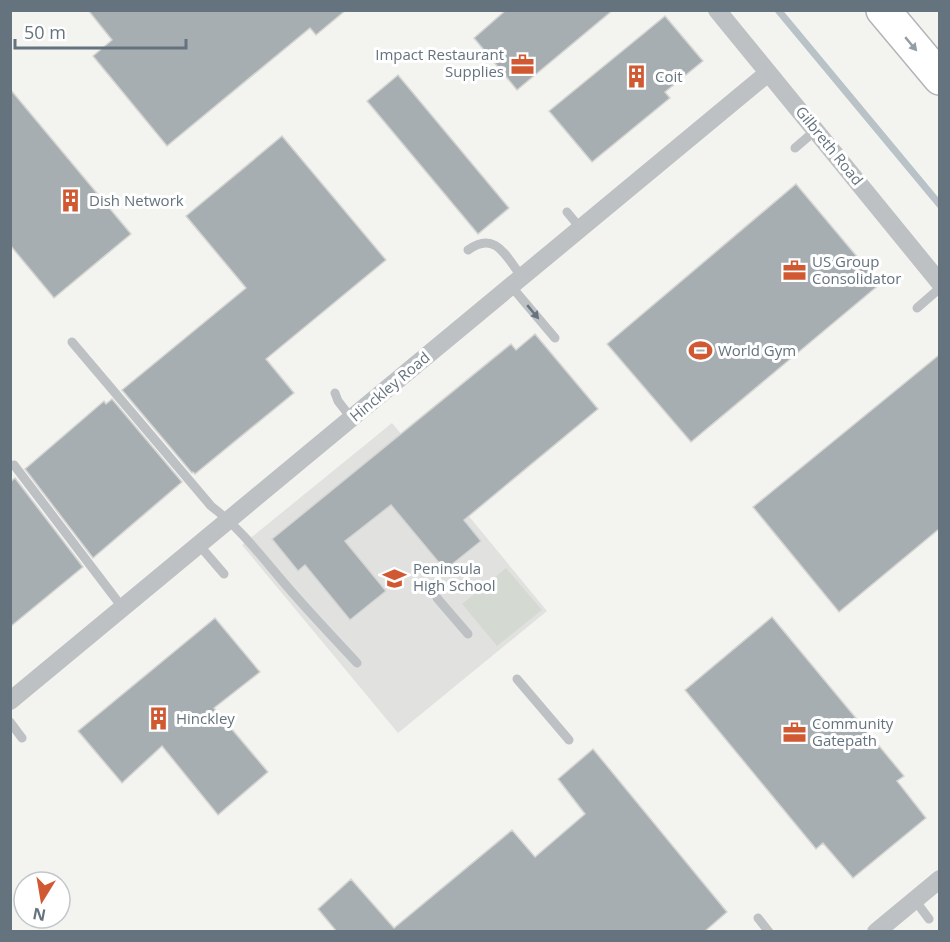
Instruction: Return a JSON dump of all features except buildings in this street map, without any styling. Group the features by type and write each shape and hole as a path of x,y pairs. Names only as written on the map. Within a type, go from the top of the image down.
{"highway":[{"path":"883,10 939,78"}],"street":[{"name":"Gilbreth Road","path":"717,10 939,283"},
{"name":"Hinckley Road","path":"10,701 768,73"},
{"path":"876,932 939,879"}],"lane":[{"path":"795,148 816,130"},
{"path":"567,212 581,229"},
{"path":"468,250 480,242 498,247 517,281 555,338"},
{"path":"917,308 939,288"},
{"path":"72,342 211,506 230,520 357,663"},
{"path":"335,393 338,401 352,418"},
{"path":"14,465 122,607"},
{"path":"199,545 224,574"},
{"path":"437,598 468,634"},
{"path":"517,680 570,740"},
{"path":"10,722 22,738"},
{"path":"914,899 929,918"},
{"path":"758,918 769,932"}],"shaded area":[{"name":"Peninsula High School","path":"392,423 547,611 398,733 242,545"},
{"path":"506,568 542,610 497,646 462,604"}],"waterway":[{"path":"778,10 940,205"}],"place":[{"name":"Impact Restaurant Supplies","path":"522,64"},
{"name":"Coit","path":"637,77"},
{"name":"Dish Network","path":"71,201"},
{"name":"US Group Consolidator","path":"794,271"},
{"name":"World Gym","path":"700,351"},
{"name":"Peninsula High School","path":"395,578"},
{"name":"Hinckley","path":"158,719"},
{"name":"Community Gatepath","path":"794,733"}]}
